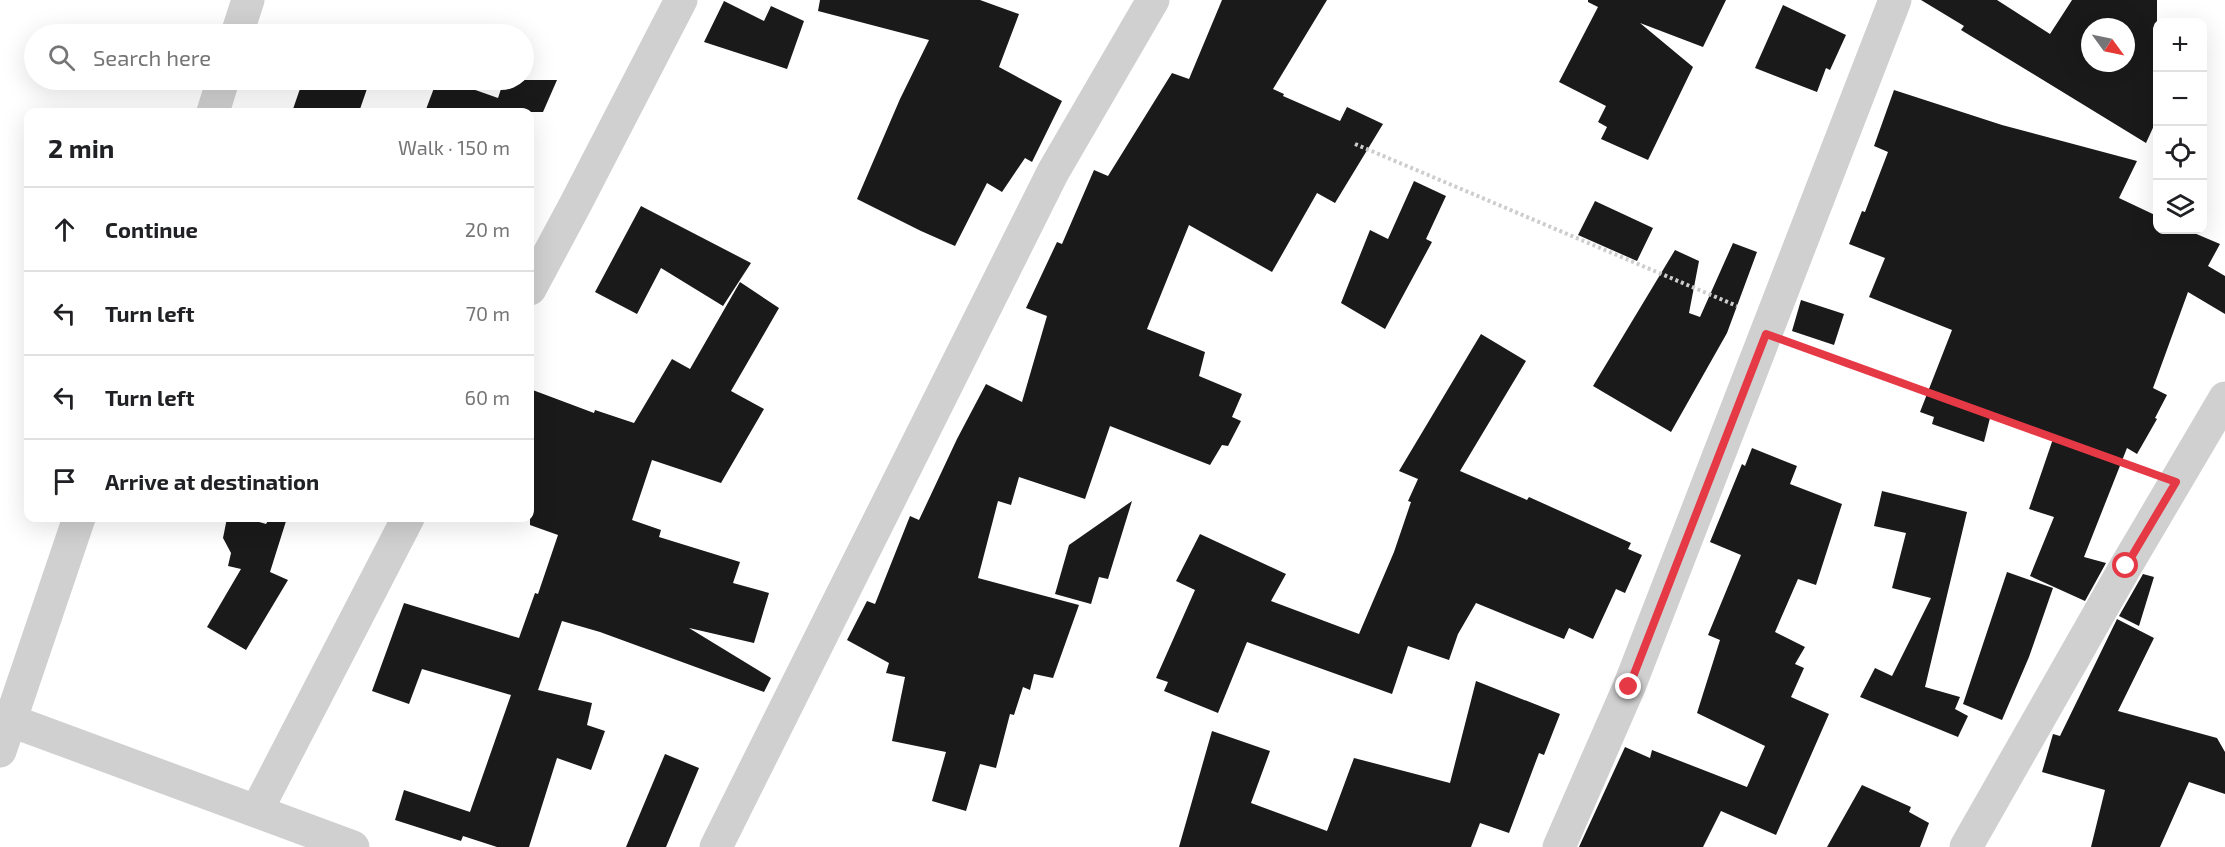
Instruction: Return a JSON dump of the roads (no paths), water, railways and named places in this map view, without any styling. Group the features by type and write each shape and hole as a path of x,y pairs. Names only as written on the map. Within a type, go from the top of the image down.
{"street":[{"path":"240,24 248,0"},
{"path":"534,282 681,0"},
{"path":"716,847 1053,172 1153,0"},
{"path":"1559,847 1629,687 1895,0"},
{"path":"214,108 220,90"},
{"path":"1966,847 2225,398"},
{"path":"0,751 78,522"},
{"path":"257,810 406,522"},
{"path":"9,720 353,847"}]}
